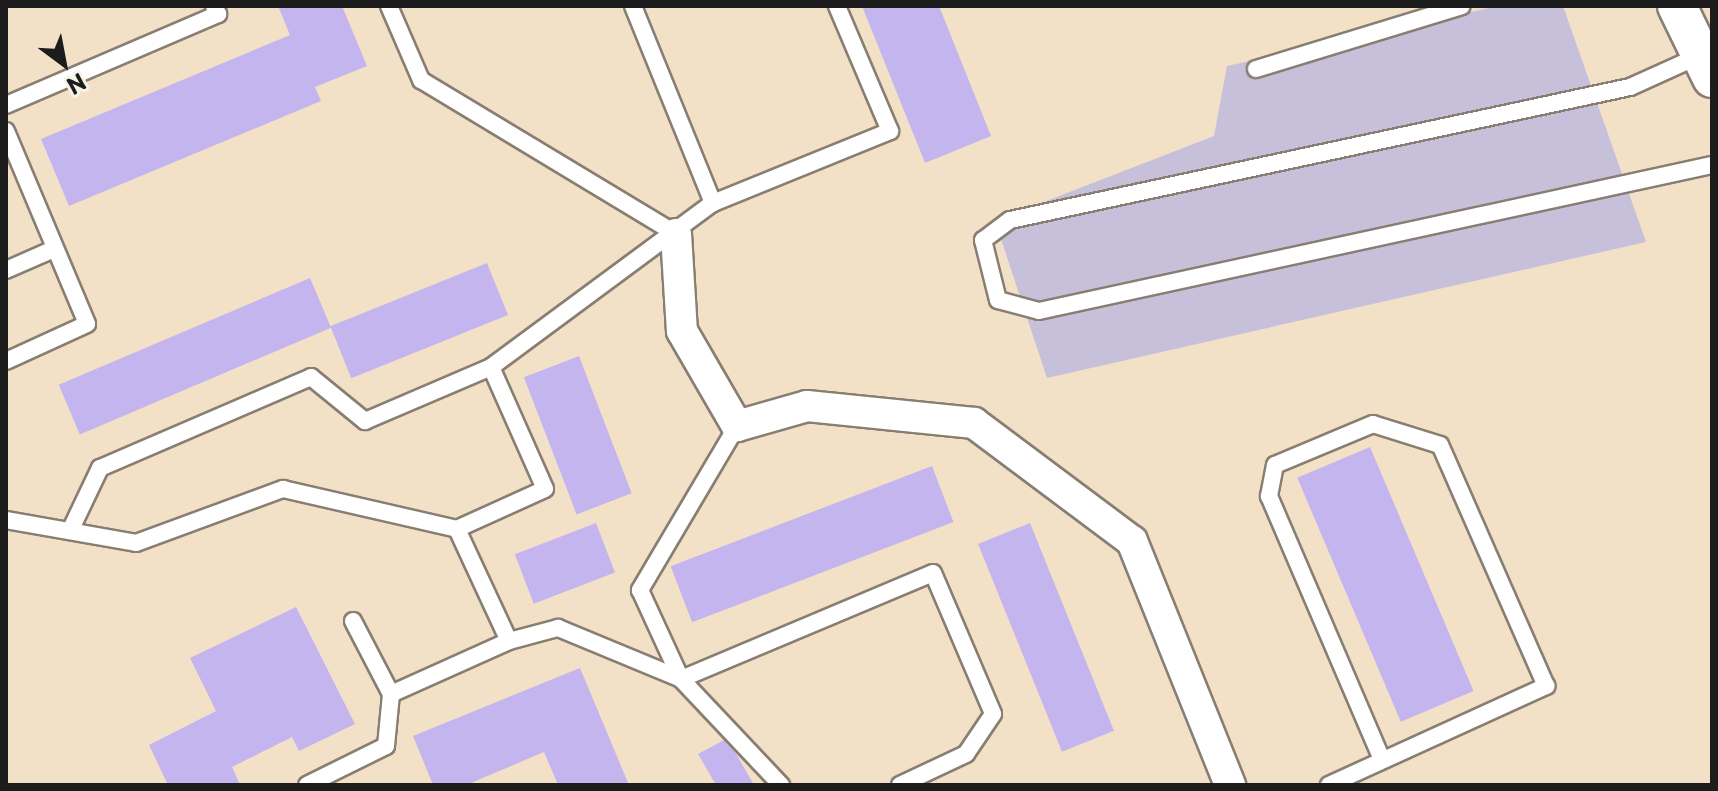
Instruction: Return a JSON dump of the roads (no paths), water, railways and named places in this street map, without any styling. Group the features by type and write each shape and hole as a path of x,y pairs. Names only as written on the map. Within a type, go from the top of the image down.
{"street":[{"path":"1677,6 1706,66"},
{"path":"676,234 682,331 737,426 807,406 974,423 1132,541 1230,785"}],"lane":[{"path":"6,105 218,14 214,6"},
{"path":"389,6 421,80 676,234"},
{"path":"633,6 713,203"},
{"path":"70,531 100,468 311,377 365,421 491,367 676,234 713,203 890,131 837,6"},
{"path":"1256,69 1462,6"},
{"path":"1706,66 1630,87 1010,220 983,240 998,300 1039,311 1712,165"},
{"path":"6,131 87,324 6,361"},
{"path":"6,270 54,249"},
{"path":"6,520 136,543 283,489 457,529 545,489 491,367"},
{"path":"1329,785 1546,686 1440,445 1373,424 1275,465 1269,496 1382,760"},
{"path":"737,426 640,590 681,679 781,785"},
{"path":"457,529 509,641"},
{"path":"391,694 509,641 558,628 681,679 933,573 993,714 966,754 900,785"},
{"path":"307,785 386,746 391,694 353,621"}]}
